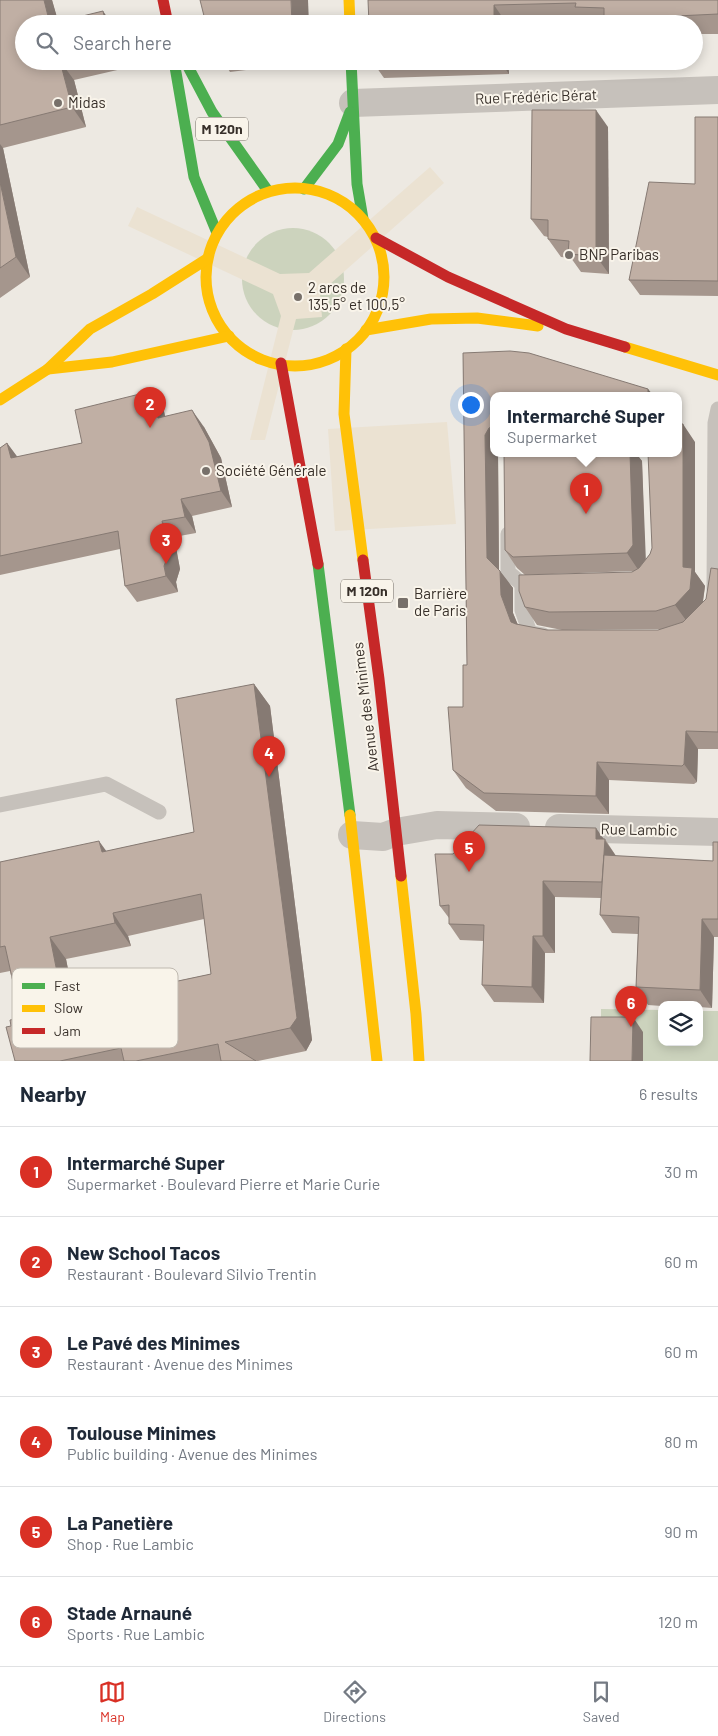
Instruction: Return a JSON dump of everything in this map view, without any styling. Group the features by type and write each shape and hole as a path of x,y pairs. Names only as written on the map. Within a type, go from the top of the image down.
{"main road":[{"path":"163,0 167,15"},
{"path":"349,0 350,15"},
{"name":"M 120n","path":"176,70 194,177 218,233"},
{"name":"M 120n","path":"188,70 219,124 268,191"},
{"path":"351,70 357,184 363,219"},
{"path":"304,189 338,144 353,103"},
{"path":"304,189 328,195 347,205 363,219 376,238 383,266 384,283 378,308 366,330 346,349 323,360 299,365 281,364 257,357 242,348 229,336 216,318 208,298 207,259 218,233 231,215 249,201 268,191 304,189"},
{"path":"376,238 448,277 566,329 718,375"},
{"path":"0,400 48,369 90,329 152,294 207,259"},
{"path":"366,330 431,319 478,318 566,329"},
{"path":"48,369 112,362 229,336"},
{"name":"Avenue des Minimes","path":"346,349 344,414 379,679 419,1061"},
{"name":"Avenue des Minimes","path":"281,364 321,580 352,835 376,1061"}],"street":[{"name":"Rue Frédéric Bérat","path":"353,103 718,90"},
{"name":"Rue Lambic","path":"352,835 383,837 396,832 437,826 718,832"}],"lane":[{"path":"712,603 714,586 715,423 718,408"},
{"path":"508,516 508,572 522,584 550,583"},
{"path":"522,584 522,610 530,633 561,639"},
{"path":"0,805 106,784 159,812"}],"green space":[{"path":"293,228 313,232 329,243 340,259 344,279 340,299 329,315 313,326 293,330 273,326 257,315 246,299 242,279 246,259 257,243 273,232"},
{"path":"601,1009 658,1010 658,1046 703,1046 703,1011 718,1011 718,1061 601,1061"}],"shaded area":[{"path":"430,167 444,183 320,293 322,317 296,319 265,440 250,440 281,316 273,294 128,226 137,207 280,274 309,273"},
{"path":"447,422 456,524 335,531 328,429"}],"building":[{"path":"0,0 44,0 48,15 15,15 15,70 62,70 72,107 0,125"},
{"path":"200,0 291,0 292,15 204,15"},
{"path":"368,0 718,0 718,14 697,15 604,15 604,8 575,7 576,3 494,5 494,15 369,15"},
{"path":"103,11 104,15 87,15"},
{"path":"532,110 596,110 596,256 568,254 569,241 548,239 548,220 531,219"},
{"path":"695,117 718,117 718,281 629,280 649,182 695,184"},
{"path":"0,182 16,257 0,268"},
{"path":"510,351 529,353 648,389 648,392 490,392 490,428 485,435 487,558 500,571 501,595 511,622 547,630 658,630 683,622 706,599 711,568 718,569 718,732 686,731 684,764 682,766 597,762 596,796 484,793 453,770 448,707 463,707 463,665 467,665 463,353"},
{"path":"152,391 158,418 192,410 209,442 221,491 181,499 185,517 162,521 169,552 164,566 166,576 125,586 118,531 0,556 0,448 7,443 11,458 82,443 75,410"},
{"path":"683,424 683,567 692,568 690,589 675,605 656,611 549,612 525,607 519,591 519,575 632,572 639,568 650,554 652,548 648,457 682,457"},
{"path":"504,457 630,457 633,545 627,553 513,557 505,550"},
{"path":"254,684 297,1018 290,1028 225,1042 256,1061 221,1061 218,1044 136,1061 124,1061 121,1048 178,1048 178,981 211,974 201,894 113,913 115,923 50,937 56,968 12,968 12,978 5,946 0,947 0,862 99,841 102,852 194,832 176,699"},
{"path":"479,825 596,828 596,839 605,839 602,882 543,881 543,936 533,936 532,987 482,985 484,925 449,924 449,905 440,906 435,854 453,854"},
{"path":"713,842 718,842 718,919 702,919 700,990 636,987 639,917 600,915 604,855 713,861"},
{"path":"591,1017 633,1017 632,1061 590,1061"},
{"path":"10,1020 12,1020 12,1048 121,1048 60,1061 15,1061 6,1027 11,1026"}],"traffic: fast":[{"path":"176,70 194,177 217,233"},
{"path":"190,70 212,112 268,191"},
{"path":"351,70 357,184 363,219"},
{"path":"304,189 338,144 350,112"},
{"path":"318,564 350,815"}],"traffic: slow":[{"path":"349,0 350,15"},
{"path":"295,188 329,195 344,203 358,214 369,228 377,243 384,277 377,311 369,326 358,340 344,351 329,359 295,366 261,359 246,351 232,340 221,326 213,311 206,277 213,243 221,228 232,214 246,203 261,195 295,188"},
{"path":"0,400 48,369 90,329 152,294 207,259"},
{"path":"366,330 431,319 477,318 538,326"},
{"path":"48,369 112,362 229,336"},
{"path":"625,347 718,375"},
{"path":"346,349 344,414 363,560"},
{"path":"350,815 377,1061"},
{"path":"401,876 416,1014 419,1061"}],"traffic: jam":[{"path":"163,0 166,15"},
{"path":"376,238 448,277 566,329 625,347"},
{"path":"281,363 318,564"},
{"path":"363,560 379,679 401,876"}],"place":[{"name":"Midas","path":"58,103"},
{"name":"BNP Paribas","path":"569,255"},
{"name":"2 arcs de 135,5° et 100,5°","path":"298,297"},
{"name":"New School Tacos","path":"150,428"},
{"name":"Société Générale","path":"206,471"},
{"name":"Intermarché Super","path":"586,514"},
{"name":"Le Pavé des Minimes","path":"166,564"},
{"name":"Barrière de Paris","path":"403,603"},
{"name":"Toulouse Minimes","path":"269,777"},
{"name":"La Panetière","path":"469,872"},
{"name":"Stade Arnauné","path":"631,1027"}]}
